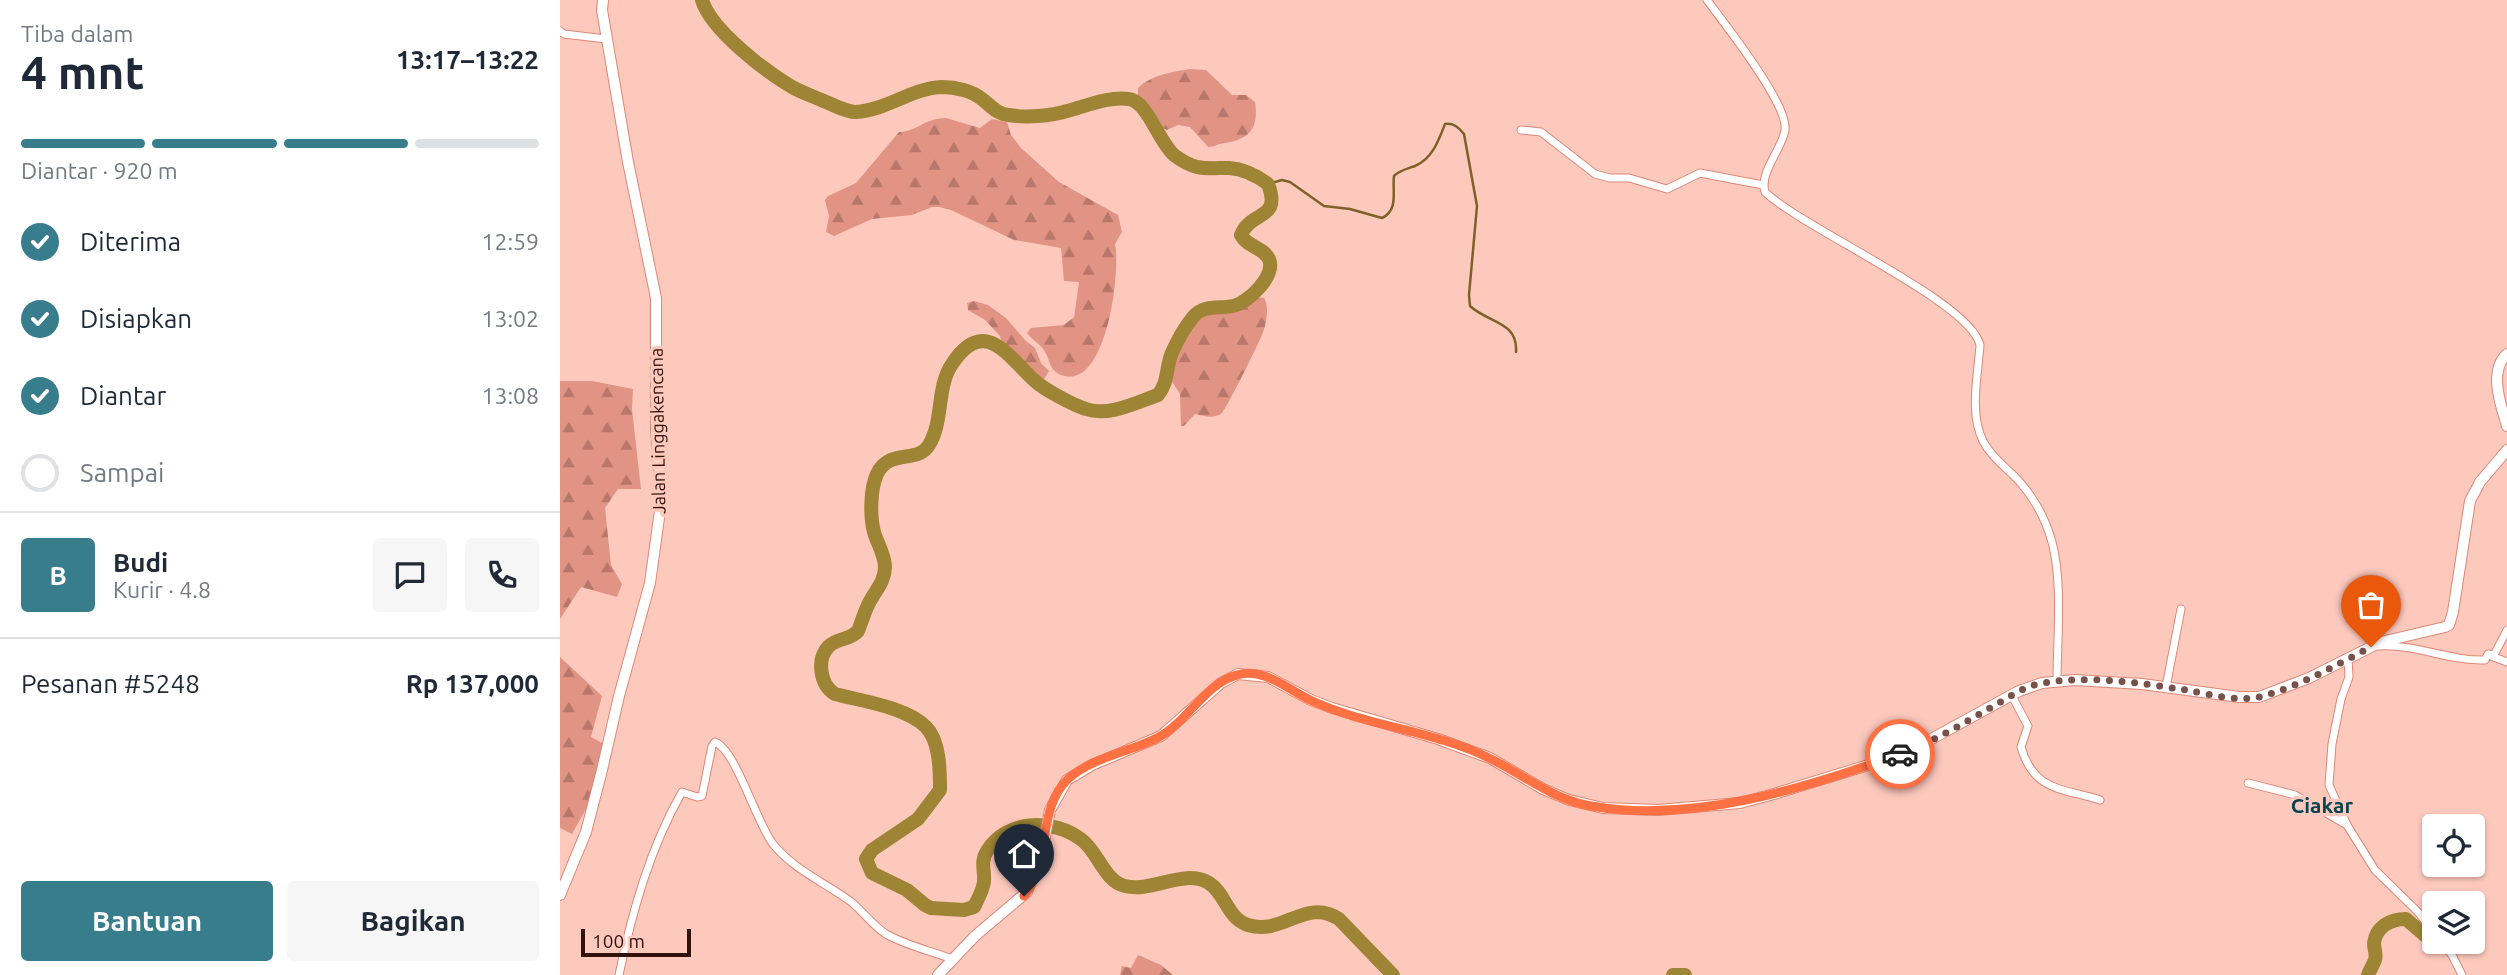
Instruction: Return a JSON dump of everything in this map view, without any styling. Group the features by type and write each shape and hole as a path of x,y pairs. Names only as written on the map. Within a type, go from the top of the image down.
{"street":[{"name":"Jalan Linggakencana","path":"560,895 586,832 618,696 650,583 662,496 656,421 656,298 606,39 603,0"},
{"path":"1707,0 1760,76 1785,122 1783,138 1763,185 1765,191 1834,238 1917,286 1967,324 1978,336 1980,345 1976,410 1982,439 1989,451 2028,492 2041,514 2052,542 2057,583 2057,682"},
{"path":"560,31 606,39"},
{"path":"1521,130 1541,132 1595,174 1605,178 1629,178 1667,189 1700,173 1763,185"},
{"path":"2507,354 2502,358 2500,367 2498,396 2507,426"},
{"path":"938,975 981,930 1027,892 1040,860 1054,799 1067,780 1161,736 1221,683 1238,674 1268,677 1332,708 1444,741 1490,758 1543,789 1569,800 1603,808 1658,810 1740,803 1864,767 1915,748 2030,687 2075,680 2259,697 2309,678 2381,642 2449,625 2470,501 2480,482 2507,450"},
{"path":"2166,687 2181,609"},
{"path":"2488,654 2494,655 2507,630"},
{"path":"2371,647 2395,645 2417,648 2465,660 2485,660 2488,654"},
{"path":"2488,654 2507,662"},
{"path":"2348,659 2349,677 2341,699 2329,786 2347,825 2375,870 2422,917"},
{"path":"2012,696 2028,726 2021,747 2035,773 2050,788 2100,800"},
{"path":"619,975 642,884 657,841 682,792 702,796 715,742 721,745 736,768 760,824 786,857 815,880 850,901 885,933 952,959"},
{"path":"2248,783 2295,795 2347,825"},
{"path":"2451,954 2462,975"}],"green space":[{"path":"1190,69 1206,70 1232,95 1246,95 1255,102 1256,119 1247,135 1208,147 1190,127 1178,125 1167,130 1158,126 1149,106 1138,96 1138,88 1155,77"},
{"path":"946,118 980,128 992,119 1007,122 1011,135 1021,148 1059,182 1118,215 1122,232 1115,244 1115,279 1107,328 1099,350 1088,367 1075,376 1056,372 1043,349 1027,333 1031,328 1064,325 1074,317 1079,282 1064,281 1061,248 1014,240 939,207 912,215 872,219 834,236 826,232 829,216 825,200 828,196 856,183 899,132 911,130 931,120"},
{"path":"1255,297 1264,298 1266,302 1265,326 1229,402 1218,416 1195,414 1181,426 1180,394 1171,380 1167,358 1171,341 1182,327 1191,324 1197,315 1216,310 1237,309"},
{"path":"974,301 988,305 1006,318 1035,348 1041,363 1049,371 1044,379 1030,381 1007,361 1000,336 985,320 968,310 967,303"},
{"path":"560,381 592,381 633,389 632,409 641,489 618,489 605,508 611,565 622,584 617,597 581,587 560,619"},
{"path":"560,657 602,696 591,737 604,744 596,791 572,834 560,828"},
{"path":"1138,955 1161,965 1173,975 1120,975 1122,966 1131,968"}],"waterway":[{"path":"702,0 707,12 727,36 768,71 792,87 845,110 867,110 920,91 942,87 969,92 998,111 1016,116 1054,114 1106,100 1129,99 1142,107 1168,149 1181,160 1200,168 1234,169 1250,173 1268,184 1271,196 1268,210 1251,222 1241,235 1269,259 1270,266 1265,281 1239,304 1202,310 1193,317 1173,350 1164,386 1158,395 1113,410 1086,409 1040,385 996,345 986,341 975,342 964,349 947,373 937,425 929,445 918,454 889,461 877,474 872,495 872,519 885,563 884,577 868,604 858,631 829,646 825,651 821,665 823,678 835,694 896,710 918,720 926,727 937,748 940,790 918,819 872,850 866,859 872,873 907,890 931,908 964,910 974,907 980,894 984,882 984,859 996,840 1018,828 1045,825 1071,833 1082,840 1112,879 1125,886 1146,886 1189,878 1209,883 1235,917 1248,925 1272,926 1305,914 1327,913 1339,919 1393,975"},
{"path":"1268,184 1282,180 1290,182 1324,206 1350,209 1382,218 1393,205 1394,176 1426,159 1445,124 1456,126 1464,134 1477,206 1470,306 1507,328 1512,334 1516,352"},
{"path":"2368,975 2376,958 2375,937 2381,928 2389,922 2406,919 2422,933"},
{"path":"1673,975 1685,975"}],"way so far":[{"path":"1900,754 1951,731 2020,691 2042,683 2097,681 2259,697 2309,678 2371,647"}],"district":[{"name":"Ciakar","path":"2322,806"}],"route":[{"path":"1024,896 1040,860 1054,799 1067,780 1080,771 1166,733 1221,683 1238,674 1268,677 1332,708 1444,741 1490,758 1543,789 1569,800 1603,808 1658,810 1740,803 1900,754"}]}
